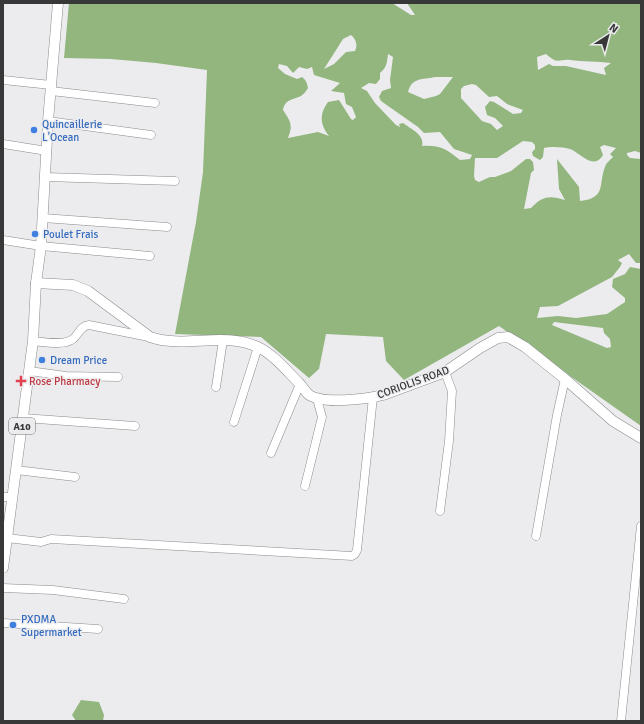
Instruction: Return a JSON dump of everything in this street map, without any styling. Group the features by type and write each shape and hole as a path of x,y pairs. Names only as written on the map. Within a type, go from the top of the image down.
{"main road":[{"name":"A10","path":"3,568 7,538 7,497 16,470 33,341 36,283 41,246 48,121 58,3"},
{"path":"36,283 73,285 88,291 150,337 161,341 231,339 258,347 272,357 300,384 308,394 317,399"},
{"name":"CORIOLIS ROAD","path":"317,399 354,400 373,397 445,372 480,348 498,338 508,337 525,347 565,379 613,421 641,438"}],"street":[{"path":"3,80 155,104"},
{"path":"48,121 151,135"},
{"path":"3,144 47,151"},
{"path":"45,177 175,181"},
{"path":"43,218 167,227"},
{"path":"3,240 41,246 150,256"},
{"path":"33,341 62,343 72,340 86,325 150,337"},
{"path":"216,387 223,340"},
{"path":"234,422 258,347"},
{"path":"29,371 66,376 118,377"},
{"path":"440,511 449,441 452,391 445,372"},
{"path":"536,536 565,379"},
{"path":"271,454 300,384"},
{"path":"7,538 42,542 51,539 352,556 357,550 373,397"},
{"path":"305,486 322,418 317,399"},
{"path":"23,418 135,426"},
{"path":"16,470 74,477"},
{"path":"621,721 641,526"},
{"path":"3,588 53,590 124,599"},
{"path":"3,623 98,629"}],"green space":[{"path":"69,3 392,3 411,15 415,15 407,3 641,3 641,153 635,151 627,153 627,155 630,158 641,159 641,263 636,263 629,254 618,260 622,263 612,277 558,306 540,307 537,318 558,316 576,318 607,314 625,302 625,298 612,287 613,279 625,274 630,267 641,269 641,426 499,326 404,380 386,361 383,337 326,334 319,369 309,378 261,337 175,334 196,222 203,172 207,70 111,59 64,58","holes":["351,35 356,42 355,51 346,52 334,64 324,69 343,39","388,54 393,57 390,80 391,88 382,91 379,97 381,101 418,127 424,133 440,132 454,149 472,155 470,159 460,160 442,148 422,146 421,139 417,133 403,123 399,124 400,127 396,125 375,103 367,91 361,88 369,83 376,84 380,79 380,73 387,60","546,54 556,61 568,60 611,63 604,68 606,75 566,66 553,66 549,64 538,70 537,57","279,64 287,66 293,73 299,67 307,69 312,67 314,75 340,83 331,91 344,93 346,104 352,107 356,117 353,120 351,119 339,100 328,102 323,111 322,124 329,136 318,132 288,138 291,127 283,110 284,106 290,100 302,95 308,88 302,77 297,79 285,74 278,68","435,77 453,77 440,94 424,99 408,92 412,84 418,80","472,84 476,85 489,97 497,96 507,104 523,110 521,113 513,114 490,101 485,107 487,115 495,118 503,126 497,130 491,124 482,121 461,98 461,89 464,86","523,141 532,142 535,145 535,149 532,152 533,156 540,160 543,157 544,148 547,147 570,149 591,161 599,160 603,155 600,147 604,145 616,148 610,154 613,157 606,166 600,189 594,197 580,201 579,187 557,159 559,189 565,200 555,197 546,198 539,201 531,208 524,209 531,173 534,170 533,162 530,159 526,159 511,171 479,182 475,180 474,176 475,158 497,158","554,322 603,328 604,333 610,339 611,347 607,348 552,325"]},
{"path":"81,700 99,702 104,715 103,721 76,721 72,715"}],"place":[{"name":"Quincaillerie L'Ocean","path":"34,130"},
{"name":"Poulet Frais","path":"35,234"},
{"name":"Dream Price","path":"42,360"},
{"name":"Rose Pharmacy","path":"21,381"},
{"name":"PXDMA Supermarket","path":"13,625"}]}
